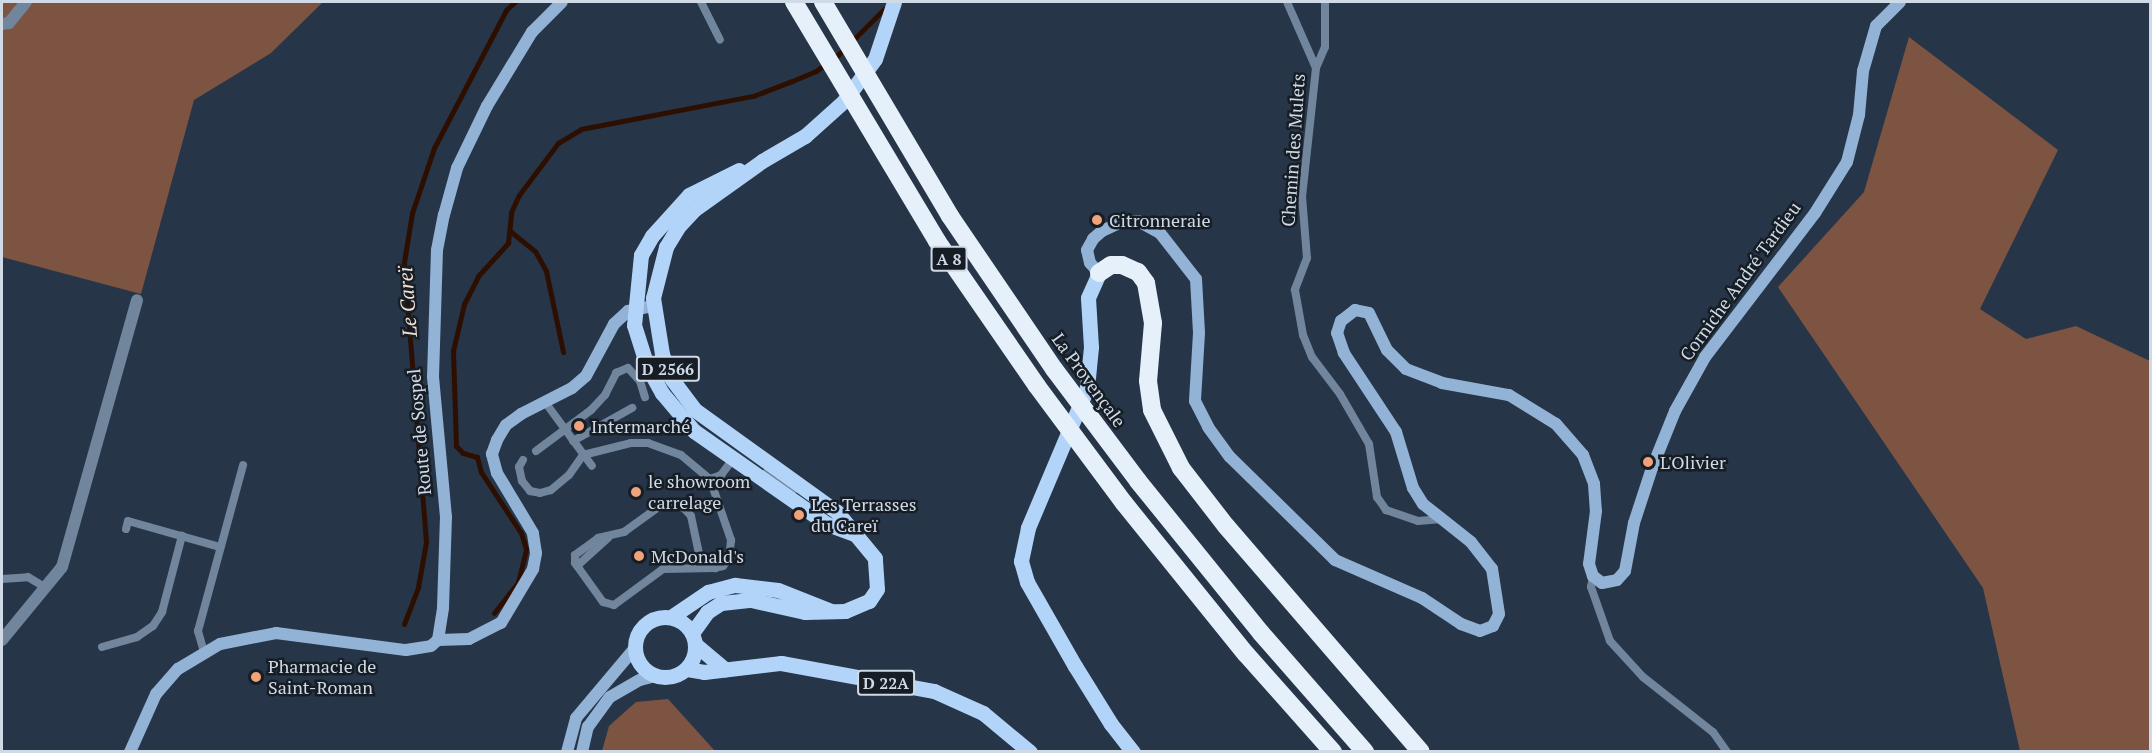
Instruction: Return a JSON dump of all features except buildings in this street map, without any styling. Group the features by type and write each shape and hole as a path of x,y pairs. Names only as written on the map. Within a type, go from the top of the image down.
{"highway":[{"name":"A 8","path":"794,2 937,241 1037,387 1124,503 1298,714 1333,752"},
{"name":"La Provençale","path":"823,2 950,216 1054,369 1138,481 1261,633 1365,752"},
{"path":"1098,273 1112,265 1122,265 1138,272 1146,283 1153,315 1148,381 1152,410 1181,468 1226,526 1421,752"},
{"path":"1298,714 1327,752"}],"main road":[{"name":"D 2566","path":"694,639 707,612 736,599 805,612 831,611 856,608 869,601 877,589 875,558 858,536 806,487 695,410 672,379 662,354 653,306 658,271 678,227 695,209 762,161 806,136 844,100 875,58 894,2"},
{"name":"D 2566","path":"762,161 709,182 667,215 641,255 634,325 647,366 662,393 694,431 732,460 827,524 858,536"},
{"path":"1098,273 1088,298 1091,347 1087,388 1028,528 1022,561 1027,582 1075,666 1111,724 1133,752"},
{"path":"694,639 687,669 678,676 655,676 641,665 635,648 642,628 650,621 671,617 708,592 735,585 778,590 831,611"},
{"path":"671,617 725,669"},
{"name":"D 22A","path":"687,669 725,669 781,663 934,691 983,713 1030,752"}],"street":[{"path":"2,24 9,23 26,2"},
{"name":"Route de Sospel","path":"438,640 443,607 446,517 433,377 437,250 457,168 487,106 532,32 562,2"},
{"name":"Corniche André Tardieu","path":"1593,576 1602,583 1617,580 1624,571 1634,523 1680,402 1705,357 1815,213 1847,162 1859,115 1863,71 1876,26 1900,2"},
{"path":"1098,273 1090,263 1087,250 1093,238 1102,231 1119,222 1138,221 1160,233 1196,279 1199,333 1195,401 1208,427 1230,457 1335,560 1422,598 1461,624 1480,631 1493,626 1499,614 1492,570 1471,542 1423,504 1413,488 1396,432 1344,353 1337,333 1341,321 1355,310 1369,313 1387,350 1406,369 1442,383 1509,395 1563,432 1583,455 1594,484 1596,512 1589,564 1593,576"},
{"path":"2,640 62,567 136,300"},
{"path":"130,752 156,694 178,669 204,651 242,637 276,633 406,650 431,646 438,640 469,639 501,623 533,570 536,553 533,533 497,473 492,454 506,425 586,376 614,324 634,310 653,306"},
{"path":"567,752 576,718 635,648"},
{"path":"582,752 588,727 610,697 639,680 655,676"}],"lane":[{"path":"701,2 720,40"},
{"name":"Chemin des Mulets","path":"1287,2 1316,68 1302,195 1307,258 1295,290 1303,335 1312,357 1340,394 1369,444 1377,497 1386,510 1418,521 1442,519"},
{"path":"1316,68 1325,47 1325,2"},
{"path":"536,451 606,395 615,373 628,368 640,381 645,397"},
{"path":"545,402 592,466"},
{"path":"573,441 632,408"},
{"path":"523,460 519,467 522,481 530,491 540,492 551,490 570,475 583,455 631,443 648,443 681,455 710,478 731,540 729,559 715,568 663,569 614,605 603,602 577,566 575,555 584,545 624,532 664,503 678,502 691,516 699,555 715,568"},
{"path":"710,478 721,475 732,460 740,456 792,489 806,487"},
{"path":"204,651 198,631 243,465"},
{"path":"126,529 128,521 220,547"},
{"path":"102,647 137,637 153,626 162,612 182,536"},
{"path":"1593,576 1591,587 1610,641 1643,677 1713,732 1727,752"},
{"path":"2,579 28,577 46,588"}],"shaded area":[{"path":"2,2 323,2 271,53 194,100 141,294 2,257"},
{"path":"1909,37 2058,150 1980,309 2026,339 2076,326 2150,361 2150,751 2020,751 1983,588 1778,287 1864,192"},
{"path":"668,699 715,751 602,751 609,726 636,702"}],"waterway":[{"name":"Le Careï","path":"404,624 418,587 426,542 404,262 412,213 434,148 506,10 515,2"},
{"path":"494,613 518,582 526,549 521,533 481,472 477,457 463,453 456,446 453,351 464,304 478,276 508,243 511,212 519,195 558,143 581,129 753,96 790,82 816,71 838,55 884,9"},
{"path":"510,231 535,251 546,271 563,352"}],"place":[{"name":"Citronneraie","path":"1097,220"},
{"name":"Intermarché","path":"579,426"},
{"name":"L'Olivier","path":"1648,462"},
{"name":"le showroom carrelage","path":"636,492"},
{"name":"Les Terrasses du Careï","path":"799,515"},
{"name":"McDonald's","path":"639,556"},
{"name":"Pharmacie de Saint-Roman","path":"256,677"}]}
